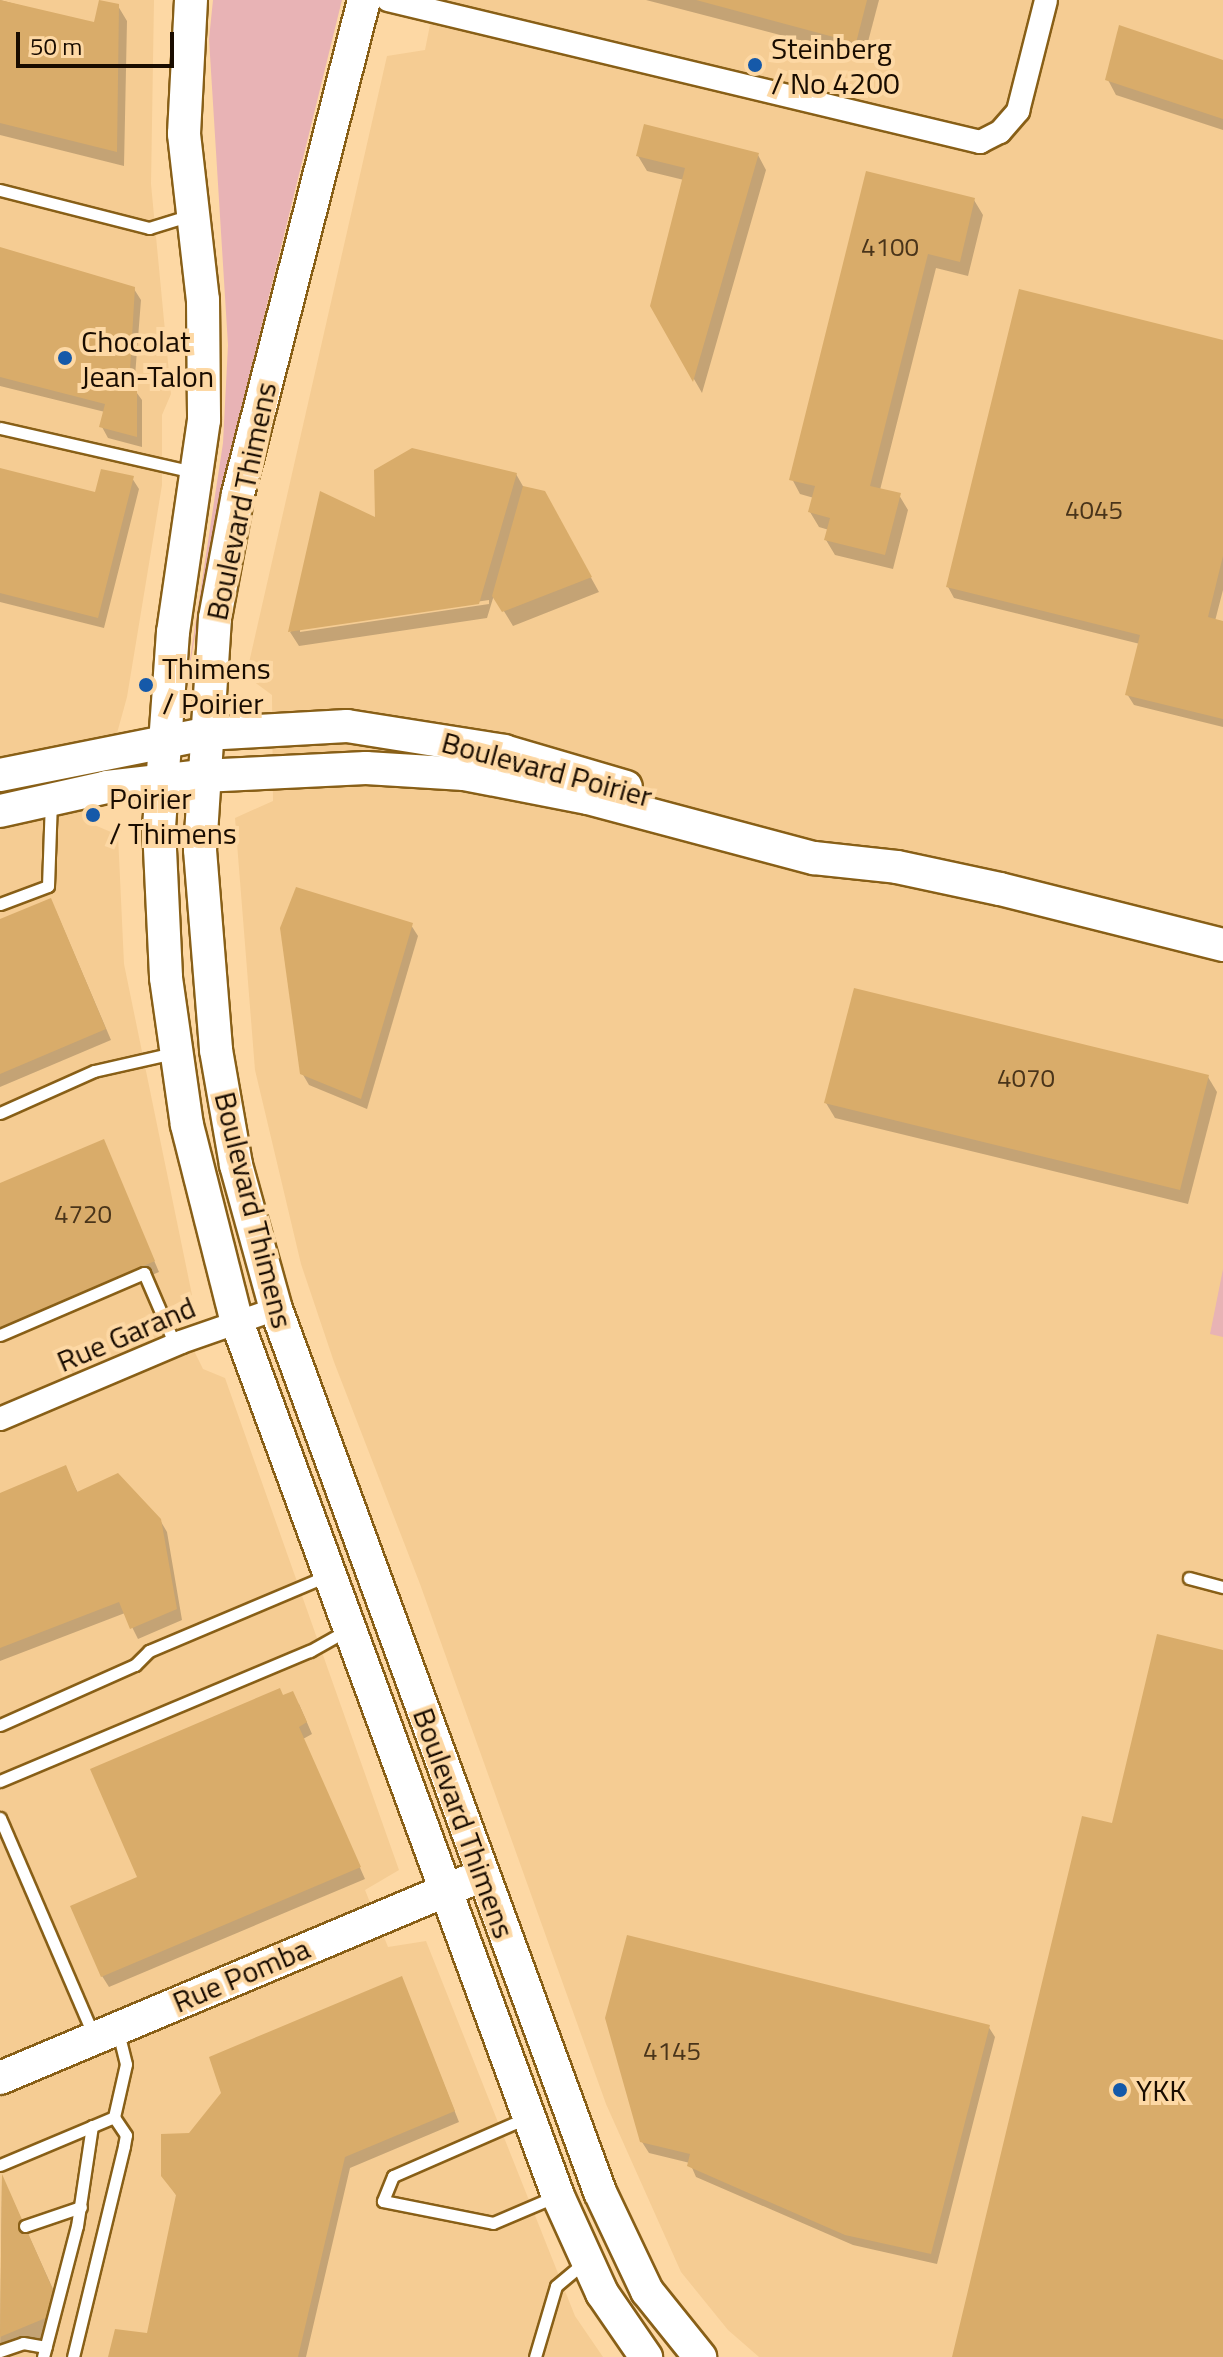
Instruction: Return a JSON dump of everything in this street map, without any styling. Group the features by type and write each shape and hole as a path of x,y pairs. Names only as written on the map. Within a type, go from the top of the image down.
{"street":[{"name":"Boulevard Thimens","path":"191,0 184,134 206,356 198,472 173,632 162,780 161,907 174,1053 202,1194 237,1322 558,2196 586,2261 646,2357"},
{"name":"Boulevard Thimens","path":"364,0 236,505 215,618 202,776 202,911 210,1015 236,1165 276,1309 614,2228 647,2291 700,2357"},
{"path":"388,0 980,142 1000,132 1018,111 1046,0"},
{"name":"Boulevard Poirier","path":"0,775 205,734 294,726 369,727 481,746 897,867 1223,945"},
{"name":"Boulevard Poirier","path":"0,811 50,798 162,780 366,768 487,777 588,798 814,858 897,867"},
{"name":"Rue Garand","path":"0,1419 175,1345 276,1309"},
{"name":"Rue Pomba","path":"0,2078 484,1875"}],"lane":[{"path":"0,190 149,228 192,215"},
{"path":"0,428 198,472"},
{"path":"0,904 48,886 54,831 50,798"},
{"path":"0,1113 94,1071 174,1053"},
{"path":"0,1335 144,1273 175,1345"},
{"path":"0,1725 135,1665 149,1651 329,1575"},
{"path":"1189,1578 1223,1587"},
{"path":"0,1781 310,1651 349,1629"},
{"path":"0,1818 105,2033 126,2064 114,2117 126,2135 73,2357"},
{"path":"0,2165 114,2117"},
{"path":"529,2117 393,2176 383,2201 493,2223 558,2196"},
{"path":"0,2351 23,2343 45,2352 81,2207 92,2126"},
{"path":"25,2226 81,2207"},
{"path":"535,2357 556,2286 586,2261"}],"shaded area":[{"path":"0,0 154,0 151,184 171,394 162,415 162,485 127,697 92,824 118,835 124,964 192,1295 172,1306 203,1369 225,1378 399,1870 365,1890 388,1947 426,1941 575,2316 603,2357 0,2357"},
{"path":"213,0 342,0 218,503 184,699 223,443 228,345 209,39"},
{"path":"435,0 1223,0 1223,2357 759,2357 728,2330 681,2272 606,2104 420,1584 334,1362 301,1264 255,1070 235,818 273,801 272,695 246,676 387,56 425,50"},
{"path":"1223,1269 1223,1337 1210,1334"}],"building":[{"path":"0,0 94,22 99,0 119,4 117,152 0,123"},
{"path":"696,0 867,0 856,43"},
{"path":"1119,25 1223,60 1223,119 1105,80"},
{"path":"644,124 759,153 693,382 650,306 685,168 636,156"},
{"path":"866,171 975,198 960,262 928,254 870,486 901,493 885,555 824,540 830,518 808,512 815,486 789,480"},
{"name":"Chocolat Jean-Talon","path":"0,247 135,287 129,387 137,387 137,437 99,427 105,404 0,377"},
{"path":"1019,289 1223,340 1223,556 1208,617 1223,621 1223,719 1125,695 1140,635 946,587"},
{"path":"412,448 517,473 479,604 288,632 320,491 375,517 374,470"},
{"path":"0,468 95,492 101,469 134,476 98,618 0,593"},
{"path":"523,486 545,491 592,577 502,612 492,596"},
{"path":"296,887 413,923 361,1099 300,1074 280,928"},
{"path":"51,898 106,1029 0,1074 0,919"},
{"path":"854,988 1209,1075 1180,1190 824,1103"},
{"path":"104,1139 155,1261 0,1327 0,1183"},
{"path":"66,1465 77,1492 118,1473 161,1519 177,1609 130,1629 119,1602 0,1648 0,1493"},
{"name":"YKK","path":"1157,1634 1223,1650 1223,2357 952,2357 1082,1816 1112,1823"},
{"path":"280,1688 283,1695 293,1691 307,1722 299,1727 361,1867 101,1977 70,1906 137,1877 90,1769"},
{"path":"627,1935 990,2025 931,2254 845,2235 687,2166 690,2154 640,2142 605,2018"},
{"path":"402,1976 455,2111 345,2157 298,2357 108,2357 115,2329 147,2333 176,2195 161,2176 161,2134 189,2133 221,2093 209,2057"},
{"path":"2,2174 53,2290 48,2317 0,2337"}],"place":[{"name":"Steinberg / No 4200","path":"755,65"},
{"name":"Chocolat Jean-Talon","path":"65,358"},
{"name":"Thimens / Poirier","path":"146,685"},
{"name":"Poirier / Thimens","path":"93,815"},
{"name":"YKK","path":"1120,2090"}]}
